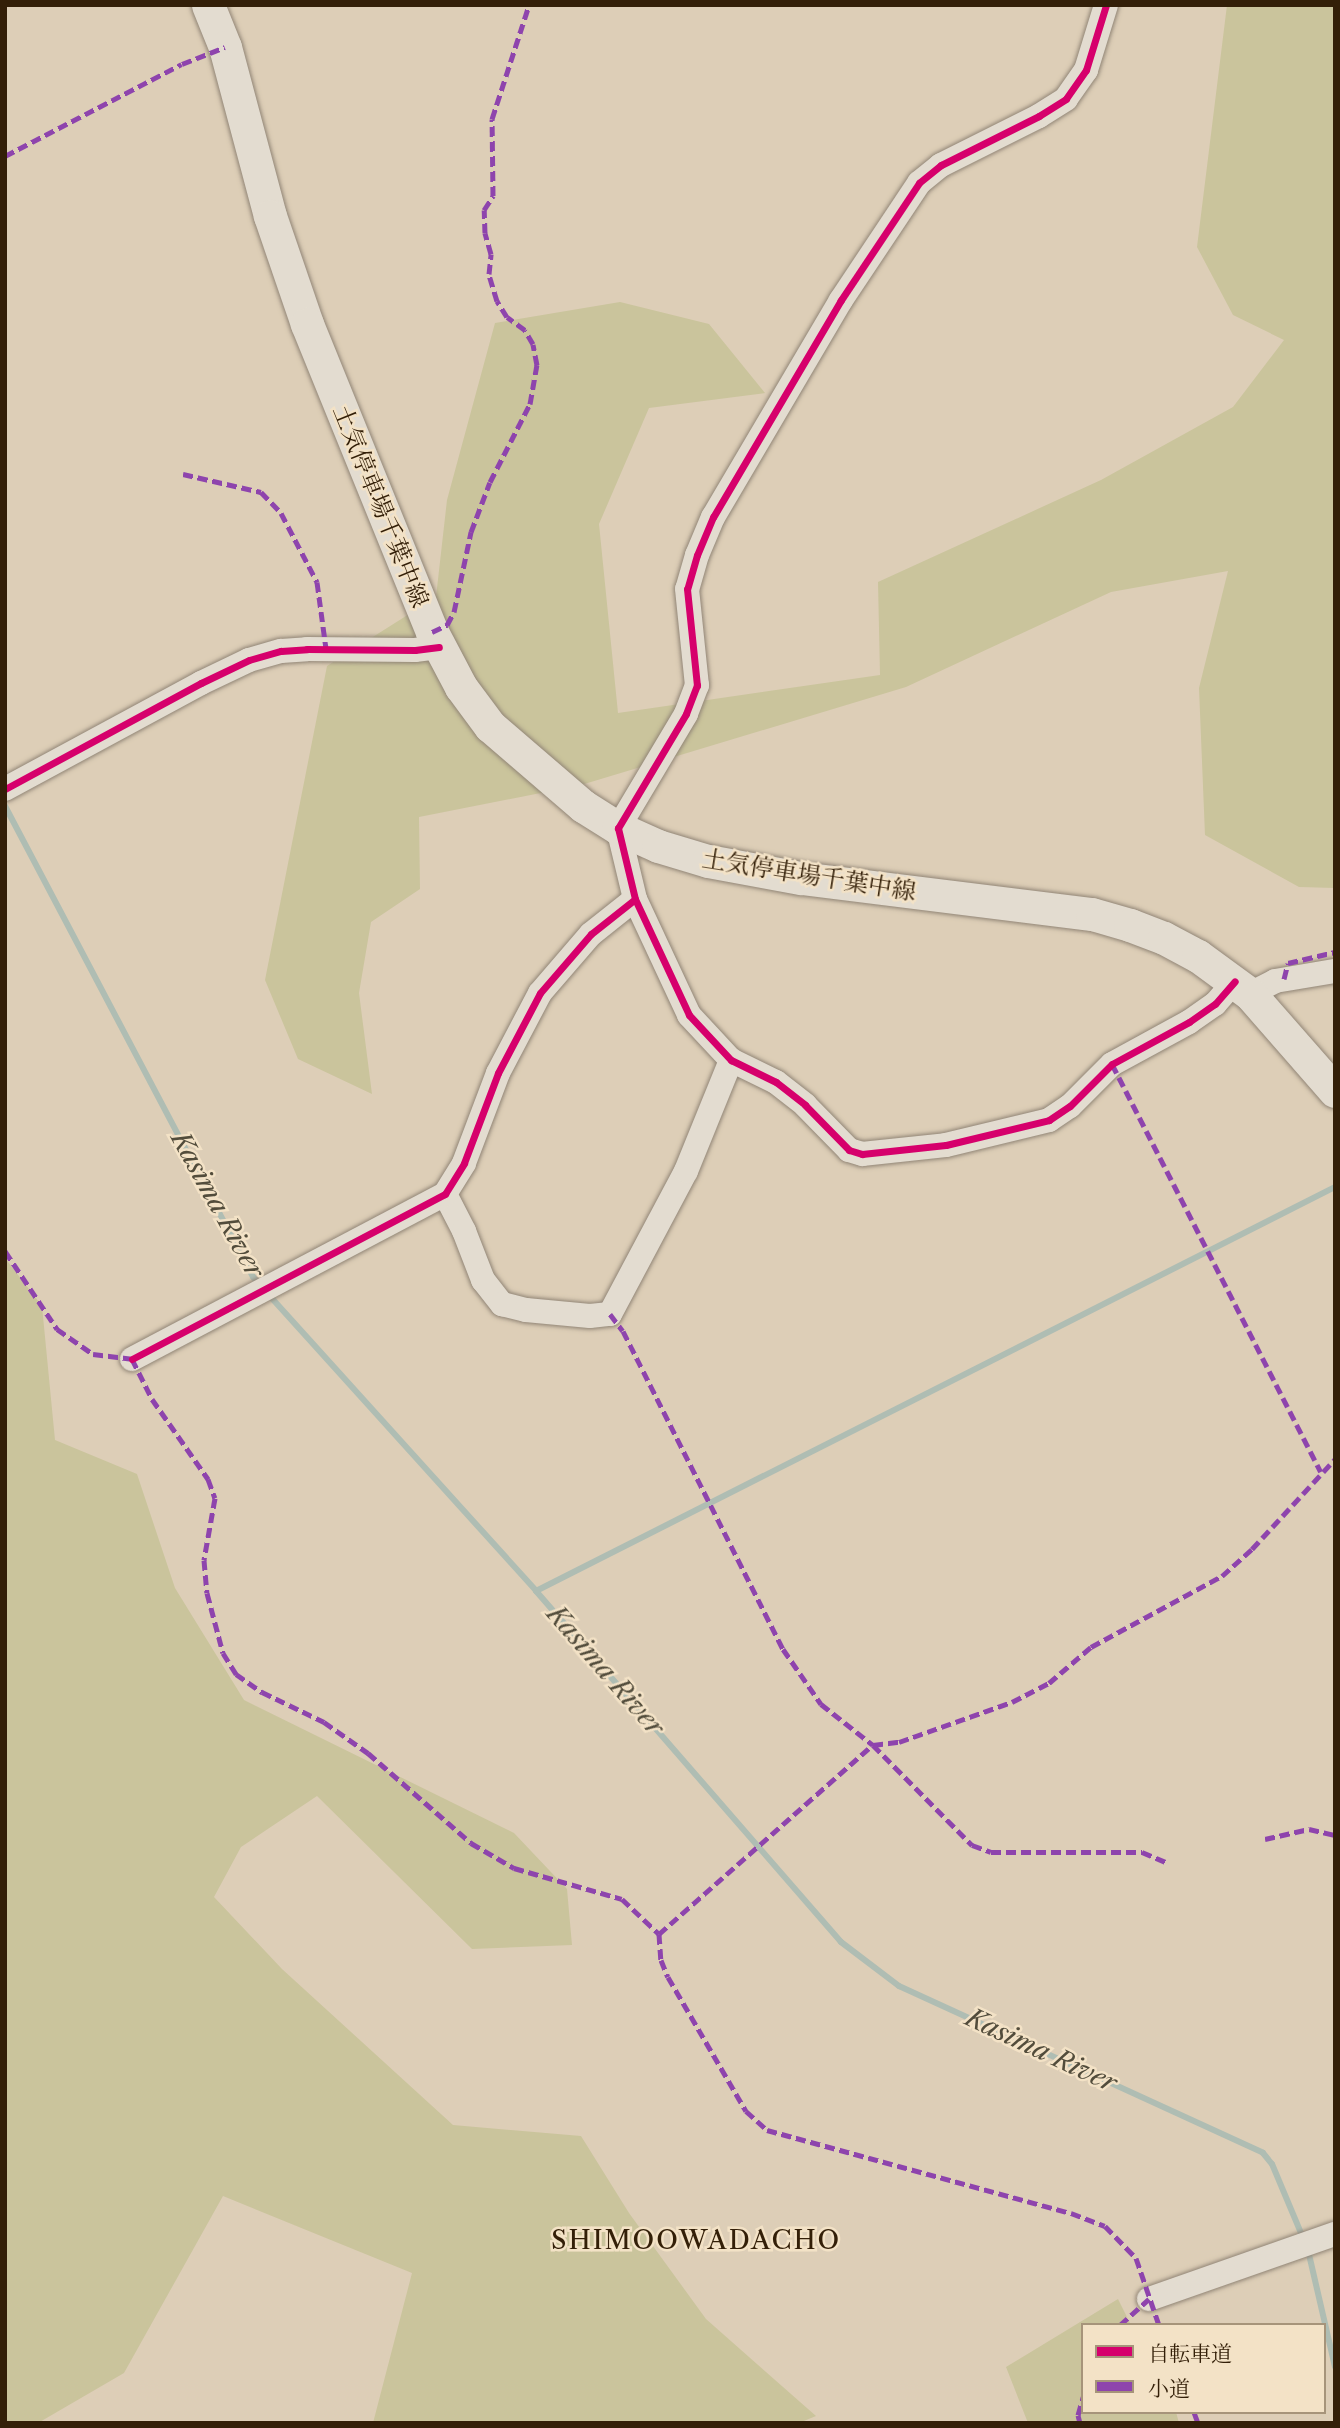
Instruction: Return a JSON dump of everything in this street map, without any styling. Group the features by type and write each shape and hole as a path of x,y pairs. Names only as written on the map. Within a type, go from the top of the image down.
{"main road":[{"name":"土気停車場千葉中線","path":"208,5 225,47 270,216 307,324 439,647 461,687 490,726 573,798 618,828 658,846 708,861 801,878 1092,914 1164,939 1198,956 1242,987 1335,1091"}],"street":[{"path":"1106,5 1086,70 1066,99 1039,116 941,165 919,183 841,300 713,517 696,555 687,589 697,685 686,714 618,828 635,899 689,1015 731,1060 776,1082 805,1105 849,1150 862,1154 946,1145 1049,1120 1070,1106 1112,1064 1189,1022 1242,987 1335,971"},
{"path":"6,788 249,660 281,651 307,649 415,650 439,647"},
{"path":"132,1359 445,1194 464,1163 498,1073 540,993 591,934 635,899"},
{"path":"445,1194 464,1231 483,1280 502,1304 526,1310 590,1316 610,1314 687,1171 731,1060"},
{"path":"1149,2299 1316,2240"}],"shaded area":[{"path":"1227,5 1335,5 1335,888 1299,887 1205,835 1199,688 1228,571 1111,592 906,687 581,785 419,817 420,889 371,922 359,993 372,1094 298,1059 265,980 327,666 436,597 447,500 495,323 620,302 709,324 765,393 649,408 599,524 618,713 880,675 878,582 1101,480 1233,407 1284,340 1233,315 1197,247"},
{"path":"5,1258 42,1306 55,1440 137,1474 175,1588 244,1700 514,1833 567,1889 572,1945 472,1949 317,1796 241,1847 214,1897 282,1969 453,2125 581,2136 629,2213 706,2319 816,2416 799,2423 373,2423 412,2273 223,2196 124,2373 38,2423 5,2423"},
{"path":"1118,2299 1130,2323 1081,2323 1081,2414 1177,2414 1179,2423 1028,2423 1006,2367"}],"waterway":[{"name":"Kasima River","path":"5,806 253,1277 261,1286"},
{"path":"536,1591 1335,1187"},
{"name":"Kasima River","path":"268,1294 536,1591 841,1942 899,1986 1263,2153 1272,2164 1304,2240"},
{"name":"Kasima River","path":"1308,2250 1325,2323"},
{"name":"Kasima River","path":"1326,2328 1335,2367"}],"marked path":[{"path":"432,632 447,625 454,612 471,532 490,482 530,404 537,365 533,344 525,330 507,317 497,301 489,274 491,254 485,233 484,210 493,196 492,119 529,5"},
{"path":"5,156 182,64 225,47"},
{"path":"183,474 261,492 281,513 317,582 326,649"},
{"path":"1284,979 1288,963 1335,952"},
{"path":"1112,1064 1321,1472"},
{"path":"5,1251 57,1329 93,1354 132,1359 152,1399 208,1479 215,1498 204,1560 207,1593 223,1653 236,1674 262,1692 324,1722 368,1753 471,1843 514,1868 622,1899 659,1934 661,1960 668,1977 746,2111 767,2130 1071,2213 1105,2226 1136,2258 1158,2323"},
{"path":"610,1314 623,1331 783,1649 821,1704 873,1745 972,1845 991,1852 1142,1852 1166,1862"},
{"path":"659,1934 873,1745 899,1742 1012,1702 1049,1683 1091,1647 1222,1576 1252,1549 1335,1459"},
{"path":"1265,1839 1309,1829 1335,1835"},
{"path":"1122,2323 1149,2299"},
{"path":"1080,2423 1078,2415 1081,2404"},
{"path":"1195,2414 1198,2423"}],"cycle path":[{"path":"1106,5 1086,70 1066,99 1039,116 941,165 919,183 841,300 713,517 697,555 687,589 697,685 686,714 618,828 635,899 689,1015 731,1060 776,1082 805,1105 849,1150 862,1154 946,1145 1049,1120 1070,1106 1112,1064 1189,1022 1215,1004 1235,981"},
{"path":"5,789 201,683 249,660 281,651 307,649 415,650 439,647"},
{"path":"132,1359 445,1194 464,1163 498,1073 540,993 591,934 635,899"}],"district":[{"name":"SHIMOOWADACHO","path":"696,2241"}]}
